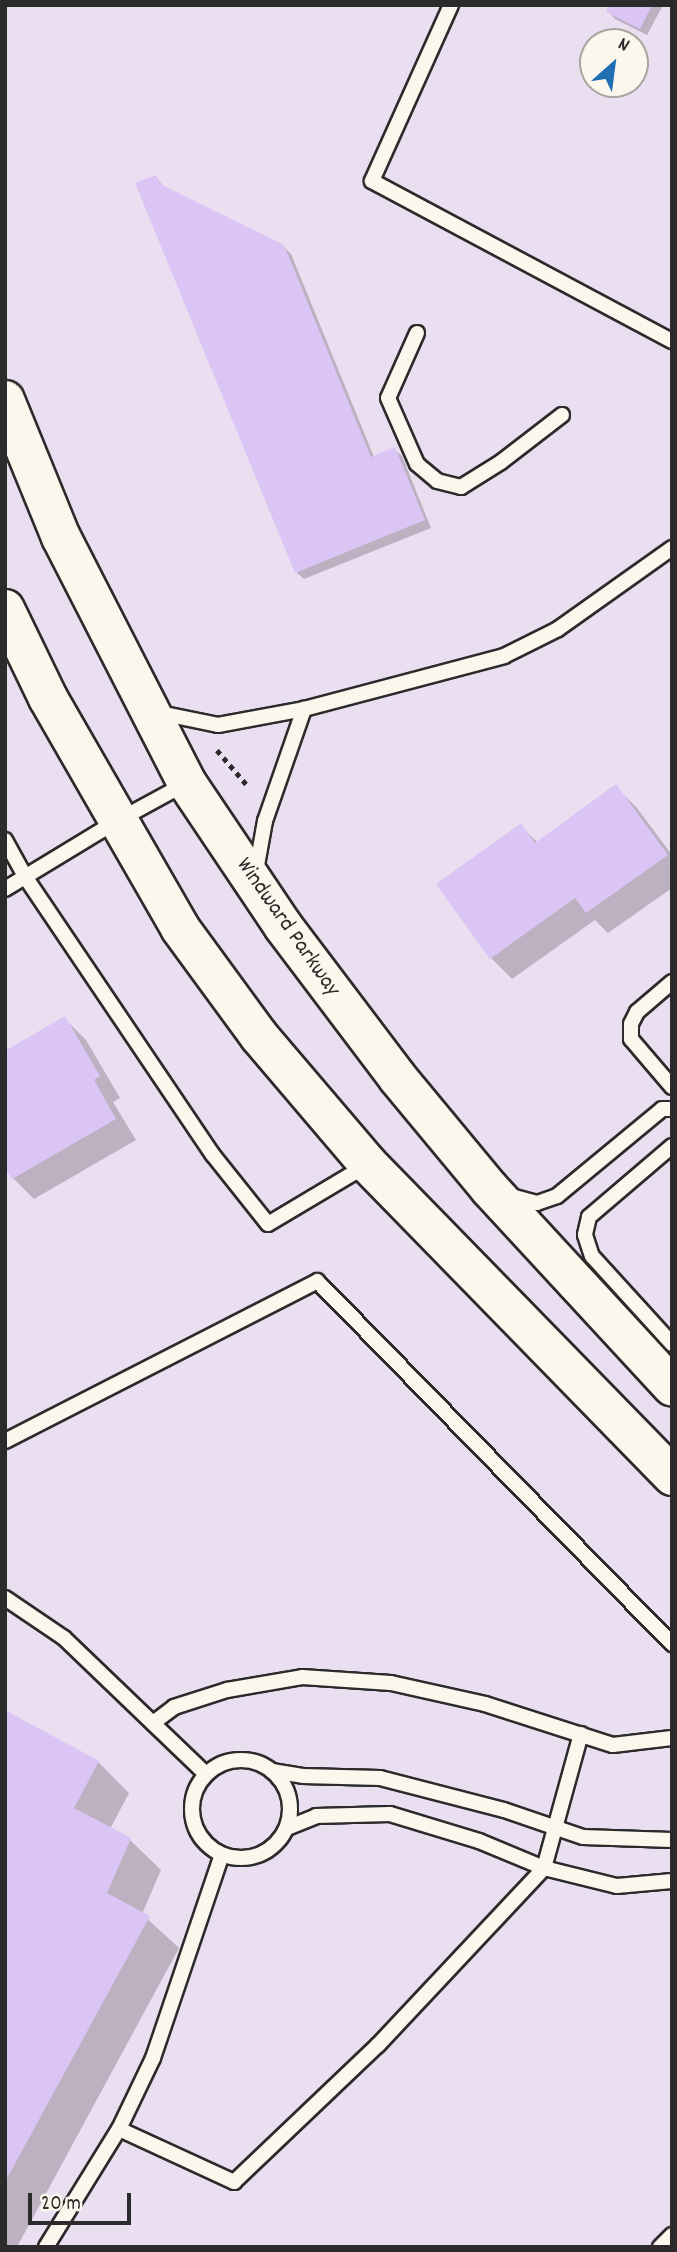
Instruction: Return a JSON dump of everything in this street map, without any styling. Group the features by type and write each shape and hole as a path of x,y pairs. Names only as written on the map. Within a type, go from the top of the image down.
{"main road":[{"name":"Windward Parkway","path":"5,400 61,537 149,711 187,783 254,883 364,1035 489,1188 672,1386"},
{"path":"5,610 48,698 180,928 259,1036 368,1164 672,1476"}],"lane":[{"path":"451,5 372,181 672,341"},
{"path":"417,333 388,398 417,464 437,481 461,487 501,462 562,415"},
{"path":"149,711 218,725 304,709 504,656 558,629 672,548"},
{"path":"254,883 264,821 304,709"},
{"path":"5,889 117,821 187,783"},
{"path":"5,840 26,878 213,1155 268,1224 368,1164"},
{"path":"672,982 637,1012 631,1024 631,1039 672,1087"},
{"path":"489,1188 537,1203 557,1196 662,1108 672,1109"},
{"path":"672,1146 589,1217 585,1235 592,1256 672,1344"},
{"path":"5,1441 317,1281 672,1644"},
{"path":"5,1598 65,1638 206,1774"},
{"path":"153,1723 174,1707 227,1690 302,1677 391,1683 485,1704 613,1745 672,1738"},
{"path":"119,2129 234,2182 378,2045 544,1868 581,1734"},
{"path":"272,1771 286,1787 290,1808 287,1828 276,1844 260,1855 240,1858 222,1854 203,1840 192,1818 194,1794 206,1774 227,1762 251,1760 272,1771 303,1776 380,1778 504,1810 583,1837 672,1840"},
{"path":"287,1828 316,1816 390,1814 479,1841 544,1868 617,1886 672,1881"},
{"path":"46,2247 119,2129 153,2058 222,1854"},
{"path":"660,2247 672,2235"}],"path":[{"path":"212,745 248,786"}],"shaded area":[{"path":"5,5 672,5 672,2247 5,2247"}],"building":[{"path":"609,5 652,5 640,28 606,12"},
{"path":"156,175 160,184 284,245 371,457 395,447 425,520 295,573 135,183"},
{"path":"616,784 668,855 586,913 575,898 490,959 436,884 521,823 535,843"},
{"path":"65,1016 100,1076 94,1080 116,1119 12,1179 5,1168 5,1051"},
{"path":"5,1710 99,1761 74,1808 131,1838 107,1893 150,1916 5,2182"}]}
